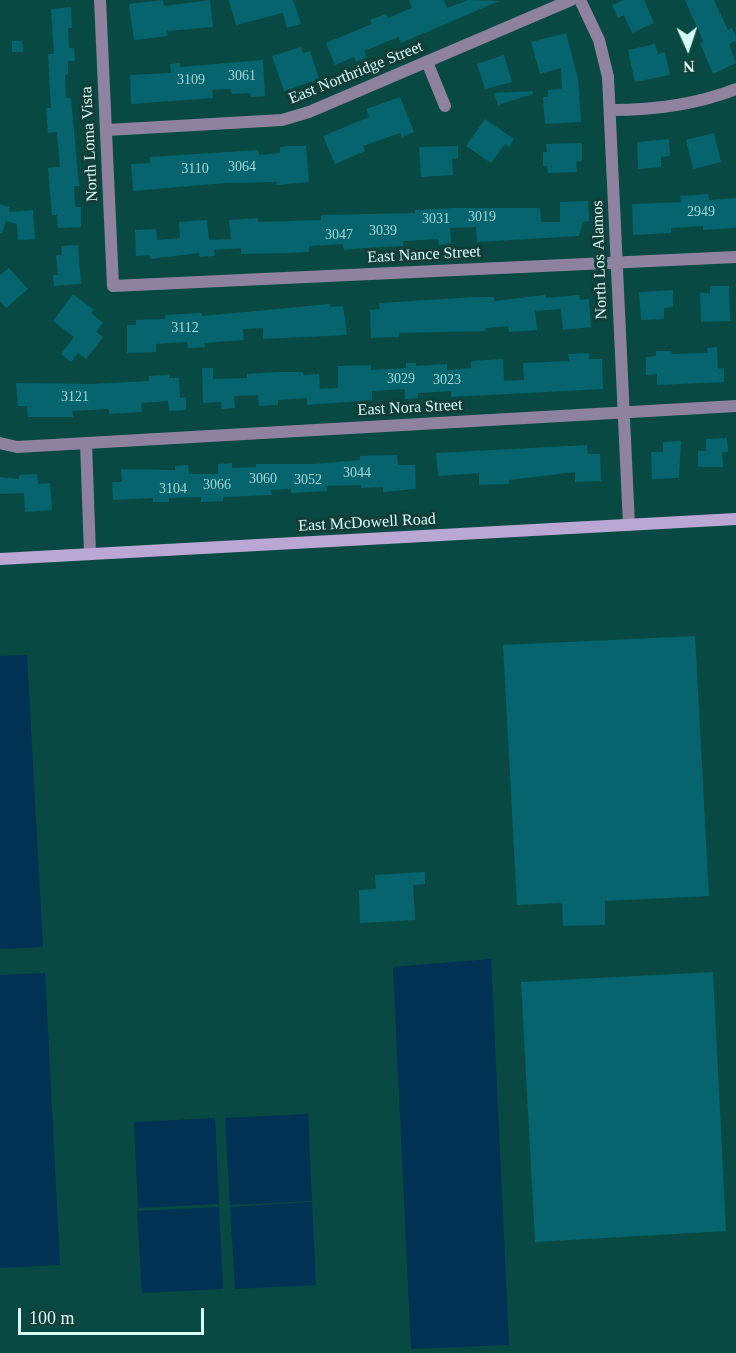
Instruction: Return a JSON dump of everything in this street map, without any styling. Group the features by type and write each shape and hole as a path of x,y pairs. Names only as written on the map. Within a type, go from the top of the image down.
{"main road":[{"name":"East McDowell Road","path":"0,560 736,519"}],"street":[{"name":"North Loma Vista","path":"100,0 113,286"},
{"name":"East Northridge Street","path":"107,130 282,120 309,112 571,0"},
{"name":"North Los Alamos","path":"580,0 599,40 608,76 629,525"},
{"path":"427,62 445,106"},
{"path":"611,110 646,110 687,105 736,89"},
{"name":"East Nance Street","path":"113,286 736,257"},
{"name":"East Nora Street","path":"0,443 17,447 736,406"},
{"path":"86,443 90,554"}],"water":[{"path":"27,655 43,947 0,949 0,656"},
{"path":"491,959 509,1345 411,1349 393,967"},
{"path":"45,973 60,1265 0,1268 0,975"},
{"path":"308,1114 312,1201 230,1205 225,1118"},
{"path":"215,1118 219,1204 138,1208 134,1122"},
{"path":"312,1202 316,1285 235,1289 230,1207"},
{"path":"219,1207 223,1289 142,1293 137,1211"}],"building":[{"path":"163,0 164,6 210,0 213,27 167,31 168,36 134,40 129,4"},
{"path":"229,0 293,0 301,24 287,28 283,13 236,25"},
{"path":"409,0 444,0 447,8 469,0 499,1 401,43 398,37 364,51 367,57 356,62 354,57 335,65 326,43 372,24 370,20 386,14 388,18 412,8"},
{"path":"624,0 644,0 654,23 632,33 624,15 618,18 612,5"},
{"path":"685,0 714,0 728,30 732,28 736,37 736,41 729,44 736,63 713,74 700,43 703,41"},
{"path":"71,7 72,28 68,28 69,48 74,48 75,61 68,61 68,75 65,75 66,98 71,98 79,186 74,186 75,207 81,207 81,227 58,228 57,215 52,215 48,168 60,167 57,132 48,133 46,108 51,108 48,54 54,54 51,9"},
{"path":"566,33 578,78 581,122 545,124 543,97 548,97 548,90 562,89 561,68 540,74 531,42"},
{"path":"12,41 22,41 23,52 12,52"},
{"path":"655,44 658,54 665,52 670,75 635,82 628,50"},
{"path":"301,47 303,53 310,51 319,79 284,91 272,56"},
{"path":"504,55 512,82 485,89 477,64"},
{"path":"263,60 265,96 251,97 250,93 232,94 231,89 212,90 213,98 131,104 130,75 171,73 170,64 180,63 180,67"},
{"path":"533,91 533,94 498,105 494,93"},
{"path":"400,97 414,132 402,137 400,133 363,146 365,151 335,164 323,136 369,117 366,109"},
{"path":"485,119 514,139 509,147 505,144 491,163 466,146"},
{"path":"714,133 721,162 693,169 686,140"},
{"path":"669,139 670,156 661,157 661,167 638,169 637,142"},
{"path":"582,143 582,161 576,162 577,172 548,173 547,166 543,166 543,152 547,152 546,144"},
{"path":"306,146 309,182 277,185 276,182 226,183 133,191 131,164 150,163 150,157 258,150 259,155 280,153 280,147"},
{"path":"458,146 458,158 452,159 453,175 421,177 419,147"},
{"path":"708,194 709,200 736,198 736,228 703,230 703,226 671,228 671,233 633,235 632,204 681,202 680,196"},
{"path":"588,201 589,221 583,222 579,236 477,242 476,227 450,228 451,244 439,245 438,239 403,241 403,246 344,250 343,244 309,246 309,252 241,254 241,248 214,250 215,256 200,257 199,253 150,259 150,255 136,256 135,230 156,229 157,240 180,238 179,222 207,220 209,240 231,239 229,220 258,218 258,222 321,220 321,215 415,213 415,210 454,208 540,208 541,222 560,222 560,202"},
{"path":"0,204 10,207 9,212 33,210 35,239 18,240 17,224 6,221 0,233"},
{"path":"78,245 81,284 54,286 53,275 58,275 56,255 62,255 61,246"},
{"path":"9,268 28,289 6,308 0,301 0,275"},
{"path":"710,286 729,286 730,321 701,322 700,293 710,293"},
{"path":"673,290 673,307 664,308 664,319 641,320 639,292"},
{"path":"73,294 94,310 91,313 103,323 96,332 103,337 86,359 78,353 71,362 61,354 74,337 53,321"},
{"path":"545,295 546,298 579,295 580,300 589,299 591,327 563,330 561,309 535,311 537,330 509,332 508,326 485,328 486,331 399,333 399,337 371,338 370,310 380,309 379,303 476,297 494,297 494,301"},
{"path":"330,304 330,307 343,306 347,335 263,339 263,328 243,329 244,340 204,343 205,347 188,348 187,342 156,344 156,352 127,353 127,325 136,325 136,320 166,319 165,315 202,313 202,316"},
{"path":"717,347 718,369 724,368 724,382 657,385 657,374 646,375 646,357 656,356 656,351 671,351 672,354 708,353 707,348"},
{"path":"589,353 589,359 602,359 603,389 451,397 451,391 418,393 418,398 405,399 405,389 372,391 372,400 307,405 307,398 278,400 278,405 259,406 258,395 234,396 235,408 222,409 221,402 203,403 202,368 213,368 213,379 247,378 247,374 277,372 319,374 320,389 338,388 338,366 371,365 371,370 406,368 406,363 416,363 416,366 447,364 447,370 471,368 471,361 503,359 504,381 524,380 523,363 569,361 568,354"},
{"path":"169,375 169,378 179,378 180,398 186,397 186,410 169,411 168,401 141,403 142,412 109,414 109,409 72,411 73,417 28,417 27,406 18,406 16,383 91,384 149,381 149,376"},
{"path":"727,438 728,452 722,452 723,467 698,467 698,451 706,451 706,439"},
{"path":"681,441 679,478 652,479 651,452 663,452 663,442"},
{"path":"587,445 588,454 600,454 601,481 575,482 575,472 509,480 509,484 479,485 479,473 438,476 436,453"},
{"path":"397,455 398,465 415,465 416,489 383,492 383,487 326,486 327,491 291,493 291,489 271,490 272,495 223,497 223,501 201,502 201,497 169,498 169,502 153,502 153,498 113,500 112,482 122,482 121,469 175,470 175,466 188,465 189,474 218,474 218,464 232,463 232,468 256,467 256,464 314,464 360,460 360,456"},
{"path":"37,474 38,484 50,483 52,510 25,512 24,493 0,494 0,477 19,479 19,475"},
{"path":"695,636 709,896 605,901 605,925 563,926 562,903 517,905 503,645"},
{"path":"425,872 425,884 413,885 415,920 360,923 359,890 376,889 375,875"},
{"path":"713,972 726,1231 535,1242 521,982"}]}
